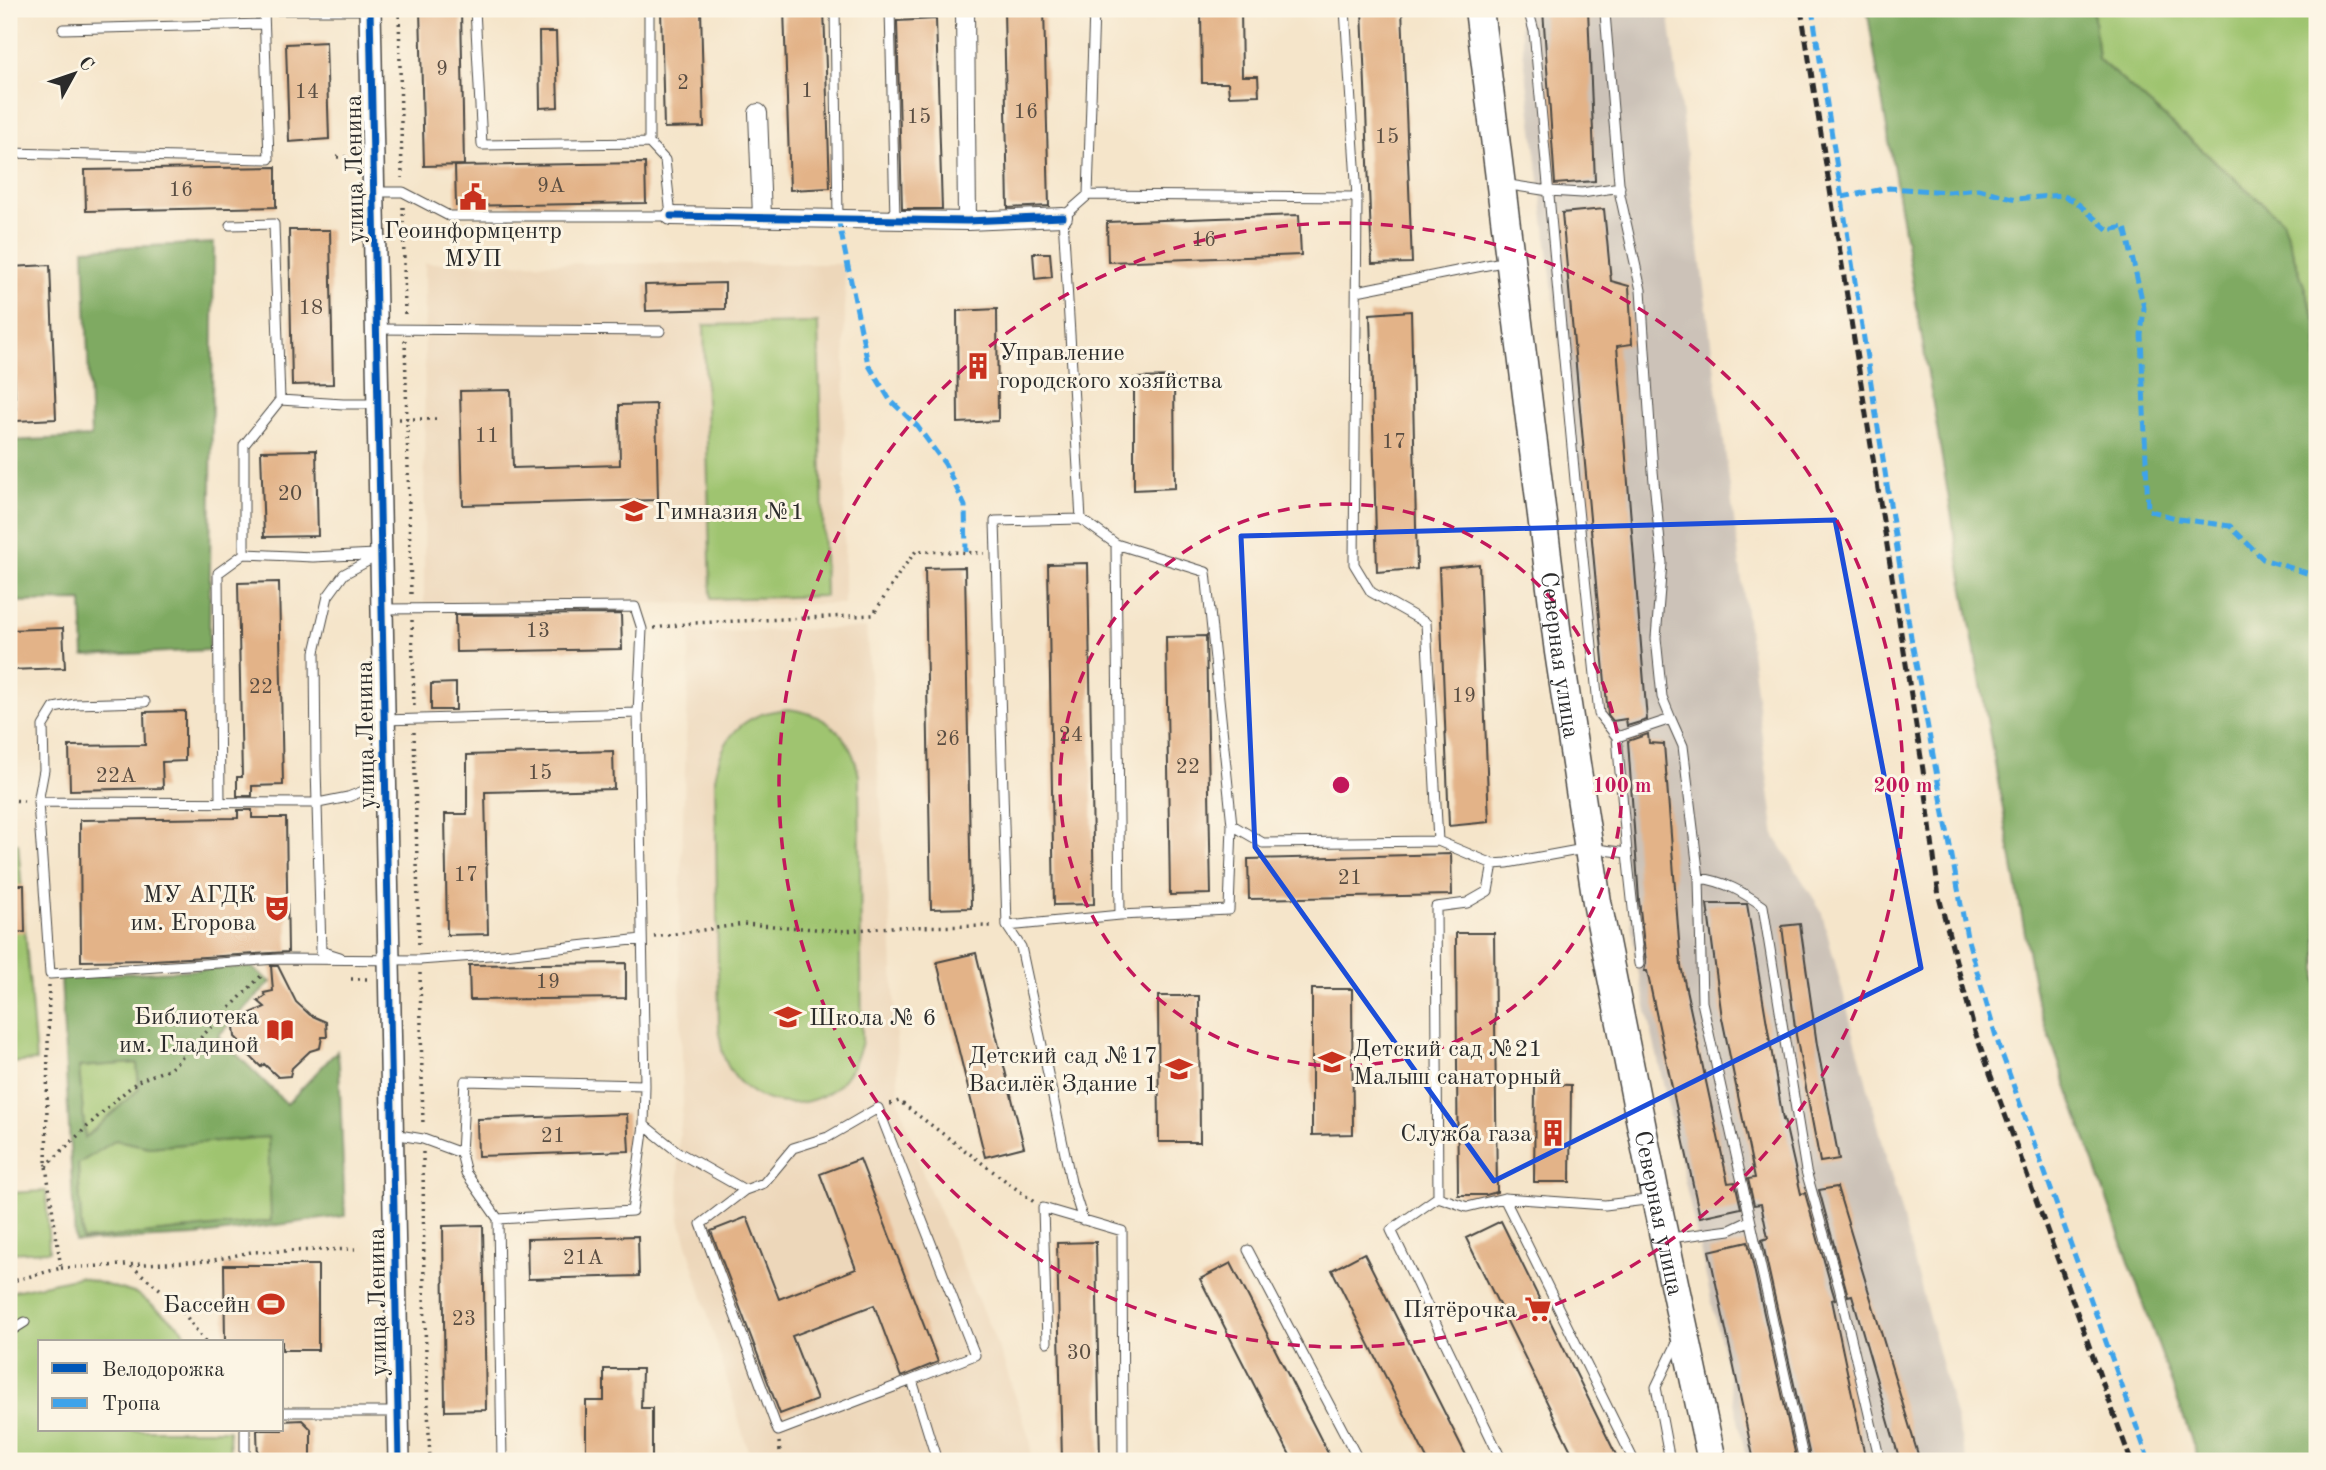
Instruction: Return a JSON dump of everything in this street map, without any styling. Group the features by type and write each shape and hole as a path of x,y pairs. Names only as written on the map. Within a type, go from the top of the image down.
{"main road":[{"name":"Северная улица","path":"1479,9 1559,652 1588,848 1656,1199 1712,1461"}],"street":[{"name":"улица Ленина","path":"370,9 400,1461"},
{"path":"965,9 967,221"},
{"path":"758,113 762,217"},
{"path":"671,216 967,221 1063,217"}],"lane":[{"path":"9,153 268,159 264,9 370,9"},
{"path":"475,9 482,145 649,144"},
{"path":"374,192 402,192 449,216 671,216 665,160 649,144 649,9"},
{"path":"835,9 838,218"},
{"path":"890,9 895,219"},
{"path":"1088,195 1094,9"},
{"path":"1345,9 1357,197 1353,564 1371,592 1426,623 1438,841"},
{"path":"1528,9 1534,31 1599,714 1617,737 1639,964"},
{"path":"1602,9 1605,13 1620,187 1641,290 1662,563 1656,638 1662,697 1684,746 1699,878 1702,1002 1804,1461"},
{"path":"63,29 264,24"},
{"path":"1501,183 1581,193 1620,187"},
{"path":"1081,519 1063,217 1088,195 1357,197"},
{"path":"230,225 274,224 280,400 244,444 244,554"},
{"path":"1357,291 1510,260"},
{"path":"376,329 660,331"},
{"path":"280,400 378,404"},
{"path":"1007,926 1120,915 1229,910 1232,825 1206,572 1116,544 1081,519 995,521 995,553 1007,926 1021,947 1071,1182 1083,1220"},
{"path":"1116,544 1120,915"},
{"path":"220,801 218,573 244,554 313,557 381,554"},
{"path":"351,961 321,951 316,652 328,596 344,574 381,554"},
{"path":"382,609 635,607 642,629 638,713 645,1085 644,1125 632,1211 498,1219"},
{"path":"145,702 75,704 54,708 43,726 44,770 38,802 50,974 278,959 419,960 642,939"},
{"path":"384,720 638,713"},
{"path":"1617,737 1671,719"},
{"path":"38,802 318,803 348,797 386,782"},
{"path":"1232,825 1262,843 1438,841 1493,864 1588,848 1628,853"},
{"path":"1438,1197 1436,907 1467,903 1488,891 1493,864"},
{"path":"1699,878 1714,880 1740,890 1763,906 1806,1171 1839,1287 1880,1461"},
{"path":"502,1461 498,1219 466,1173 461,1153 465,1081 645,1085"},
{"path":"878,1108 975,1355 778,1431 701,1224 745,1191 764,1183 793,1148 828,1137 878,1108"},
{"path":"644,1125 678,1152 745,1191"},
{"path":"393,1134 423,1139 461,1153"},
{"path":"1438,1197 1467,1207 1504,1198 1605,1205 1656,1199"},
{"path":"1438,1197 1391,1230 1502,1461"},
{"path":"1504,1198 1633,1461"},
{"path":"1047,1342 1043,1208 1122,1231 1123,1461"},
{"path":"1665,1238 1730,1230 1749,1221"},
{"path":"1248,1250 1359,1461"},
{"path":"9,1332 25,1322"},
{"path":"1670,1461 1656,1387 1685,1328"},
{"path":"912,1380 937,1461"},
{"path":"284,1412 398,1412"},
{"path":"245,1432 245,1461"}],"path":[{"path":"398,9 430,1461"},
{"path":"337,157 351,157"},
{"path":"391,157 402,157"},
{"path":"399,419 441,419"},
{"path":"642,629 694,623 873,615 916,551 995,553"},
{"path":"642,939 744,923 844,932 891,927 1007,926"},
{"path":"46,1166 138,1081 171,1068 278,959"},
{"path":"50,974 46,1166 61,1268"},
{"path":"351,979 370,979"},
{"path":"412,980 420,981"},
{"path":"878,1108 900,1101 1043,1208"},
{"path":"9,1282 61,1268 209,1261 251,1252 355,1249"},
{"path":"129,1265 175,1301 204,1340"}],"highlighted area":[{"path":"1835,520 1921,968 1494,1181 1255,847 1241,536"}],"shaded area":[{"path":"1518,9 1668,9 1775,837 1821,910 1967,1461 1747,1461 1636,961"},
{"name":"Гимназия №1","path":"425,263 845,264 844,604 424,603"},
{"name":"Школа № 6","path":"866,628 891,927 899,1101 923,1174 1000,1351 1031,1443 1030,1461 751,1461 680,1220 678,1152 683,1103 679,932 690,633"}],"green space":[{"path":"1867,9 2093,9 2098,59 2282,220 2317,325 2317,1461 2199,1461 2037,1001 1963,584"},
{"path":"2093,9 2317,9 2317,325 2282,220 2098,59"},
{"path":"214,243 209,650 84,656 82,601 9,602 9,441 91,437 84,249"},
{"path":"818,323 825,596 711,599 704,325"},
{"path":"789,709 826,722 844,739 856,762 859,776 862,1042 852,1067 835,1088 807,1101 791,1103 776,1102 748,1090 728,1066 723,1052 719,1029 715,778 723,749 738,728 760,715"},
{"path":"18,843 36,1061 9,1063 9,844"},
{"path":"251,967 271,982 218,1036 287,1104 337,1051 345,1216 195,1236 75,1242 61,977","holes":["137,1063 139,1089 85,1138 79,1067","268,1137 271,1221 82,1240 78,1164 116,1140 149,1147"]},
{"path":"137,1063 139,1089 85,1138 79,1067"},
{"path":"268,1137 272,1221 82,1240 78,1164 116,1140 149,1147"},
{"path":"46,1191 49,1251 9,1253 9,1193"},
{"path":"79,1277 137,1294 182,1328 189,1340 38,1340 38,1432 229,1432 230,1461 9,1461 9,1292"}],"building":[{"path":"420,9 461,9 464,165 424,166"},
{"path":"661,9 701,9 704,127 664,128"},
{"path":"784,9 824,9 830,188 790,190"},
{"path":"1004,9 1044,9 1049,206 1008,208"},
{"path":"1201,9 1241,9 1242,76 1258,76 1259,95 1229,96 1228,83 1202,83"},
{"path":"1362,9 1402,9 1412,263 1372,264"},
{"path":"1588,9 1595,181 1555,184 1543,10"},
{"path":"936,19 942,209 902,209 897,21"},
{"path":"539,32 556,32 558,107 540,108"},
{"path":"326,42 329,139 289,142 286,44"},
{"path":"645,163 646,203 456,206 455,166"},
{"path":"276,167 276,207 86,211 85,170"},
{"path":"1604,209 1611,281 1629,286 1632,344 1617,346 1647,720 1627,726 1626,719 1613,721 1608,715 1562,213"},
{"path":"1299,215 1301,255 1108,262 1107,222"},
{"path":"289,230 330,230 333,384 292,385"},
{"path":"1033,253 1050,253 1052,277 1035,279"},
{"path":"50,265 56,419 16,421 10,267"},
{"path":"725,283 725,309 646,311 645,285"},
{"name":"Управление городского хозяйства","path":"997,309 998,421 958,423 957,311"},
{"path":"1411,311 1417,569 1377,572 1370,314"},
{"path":"1174,377 1175,488 1134,490 1134,378"},
{"path":"511,390 513,468 620,465 619,405 656,404 658,500 463,505 460,391"},
{"path":"316,450 318,536 264,537 261,451"},
{"path":"1088,563 1094,904 1054,905 1048,564"},
{"path":"1479,564 1489,822 1449,826 1439,568"},
{"path":"965,567 971,908 931,909 925,568"},
{"path":"279,582 283,785 252,786 252,796 237,796 237,777 242,777 238,583"},
{"path":"621,614 622,649 456,652 455,615"},
{"path":"63,628 65,668 9,670 9,630"},
{"path":"1206,636 1211,894 1170,895 1166,637"},
{"path":"456,683 456,710 431,710 431,684"},
{"path":"185,711 185,761 162,762 163,788 70,790 69,746 145,745 144,712"},
{"path":"1648,734 1649,743 1664,744 1681,966 1728,1183 1735,1182 1741,1208 1700,1217 1647,971 1644,971 1646,963 1628,741"},
{"path":"613,751 614,789 485,792 488,934 447,935 445,814 467,814 467,755"},
{"path":"238,810 252,810 252,818 286,818 288,952 153,960 81,961 80,820 238,818"},
{"path":"1451,854 1452,895 1249,899 1248,859"},
{"path":"9,885 24,885 25,932 9,933"},
{"path":"1707,904 1747,904 1783,1120 1801,1194 1805,1193 1835,1299 1832,1300 1866,1461 1811,1461 1762,1240 1768,1238 1761,1204 1754,1205 1748,1179 1755,1178 1722,1018"},
{"path":"1800,924 1817,1045 1839,1159 1820,1162 1796,1035 1782,926"},
{"path":"1456,933 1494,933 1497,1192 1486,1195 1458,1195"},
{"path":"976,953 1024,1147 985,1157 937,962"},
{"path":"626,963 626,998 470,1000 469,965"},
{"name":"Библиотека им. Гладиной","path":"271,966 278,966 296,1002 310,1015 326,1022 327,1037 322,1037 320,1048 310,1051 292,1068 290,1076 278,1077 264,1064 261,1067 248,1054 251,1052 235,1037 234,1026 243,1021 240,1018 265,1007 258,1001 266,996 264,993 273,991"},
{"name":"Детский сад №21 Малыш санаторный","path":"1312,989 1352,989 1353,1134 1312,1135"},
{"name":"Детский сад №17 Василёк Здание 1","path":"1158,996 1199,996 1200,1142 1159,1142"},
{"name":"Служба газа","path":"1535,1084 1571,1085 1570,1182 1534,1182"},
{"path":"627,1114 629,1151 478,1156 477,1119"},
{"path":"860,1159 938,1362 901,1377 874,1305 792,1336 817,1400 780,1414 711,1231 747,1217 779,1299 856,1269 820,1174"},
{"path":"1837,1187 1920,1461 1900,1461 1852,1295 1848,1296 1819,1190"},
{"path":"1501,1221 1619,1461 1576,1461 1466,1238"},
{"path":"483,1225 486,1410 445,1411 443,1226"},
{"path":"638,1236 639,1276 528,1279 527,1239"},
{"path":"1096,1242 1100,1461 1062,1461 1057,1243"},
{"path":"1748,1242 1797,1461 1754,1461 1709,1251"},
{"path":"1364,1253 1469,1461 1428,1461 1332,1270"},
{"path":"1231,1263 1332,1461 1293,1461 1200,1279"},
{"name":"Бассейн","path":"224,1265 318,1265 318,1350 284,1350 284,1340 225,1340"},
{"path":"604,1369 642,1369 641,1408 652,1408 652,1461 586,1461 586,1401 604,1401"},
{"path":"302,1420 311,1429 311,1461 258,1461 257,1432 284,1432 284,1421"}],"railway":[{"path":"1801,9 1923,770 1939,897 1975,1032 2131,1461"}],"marked path":[{"path":"1812,9 1911,637 1967,937 1997,1040 2149,1461"},
{"path":"1842,197 1889,188 1948,192 1978,189 2016,199 2062,195 2076,202 2108,230 2125,227 2144,308 2141,335 2148,510 2179,519 2230,526 2263,559 2310,574 2317,573"},
{"path":"838,218 868,364 890,400 917,426 945,464 965,506 966,552"}],"cycle path":[{"path":"370,9 399,1461"},
{"path":"671,216 967,221 1063,217"}],"place":[{"name":"Геоинформцентр МУП","path":"473,197"},
{"name":"Управление городского хозяйства","path":"978,366"},
{"name":"Гимназия №1","path":"634,511"},
{"name":"МУ АГДК им. Егорова","path":"277,908"},
{"name":"Школа № 6","path":"788,1017"},
{"name":"Библиотека им. Гладиной","path":"280,1030"},
{"name":"Детский сад №21 Малыш санаторный","path":"1332,1062"},
{"name":"Детский сад №17 Василёк Здание 1","path":"1179,1069"},
{"name":"Служба газа","path":"1553,1133"},
{"name":"Бассейн","path":"271,1304"},
{"name":"Пятёрочка","path":"1538,1309"}]}
